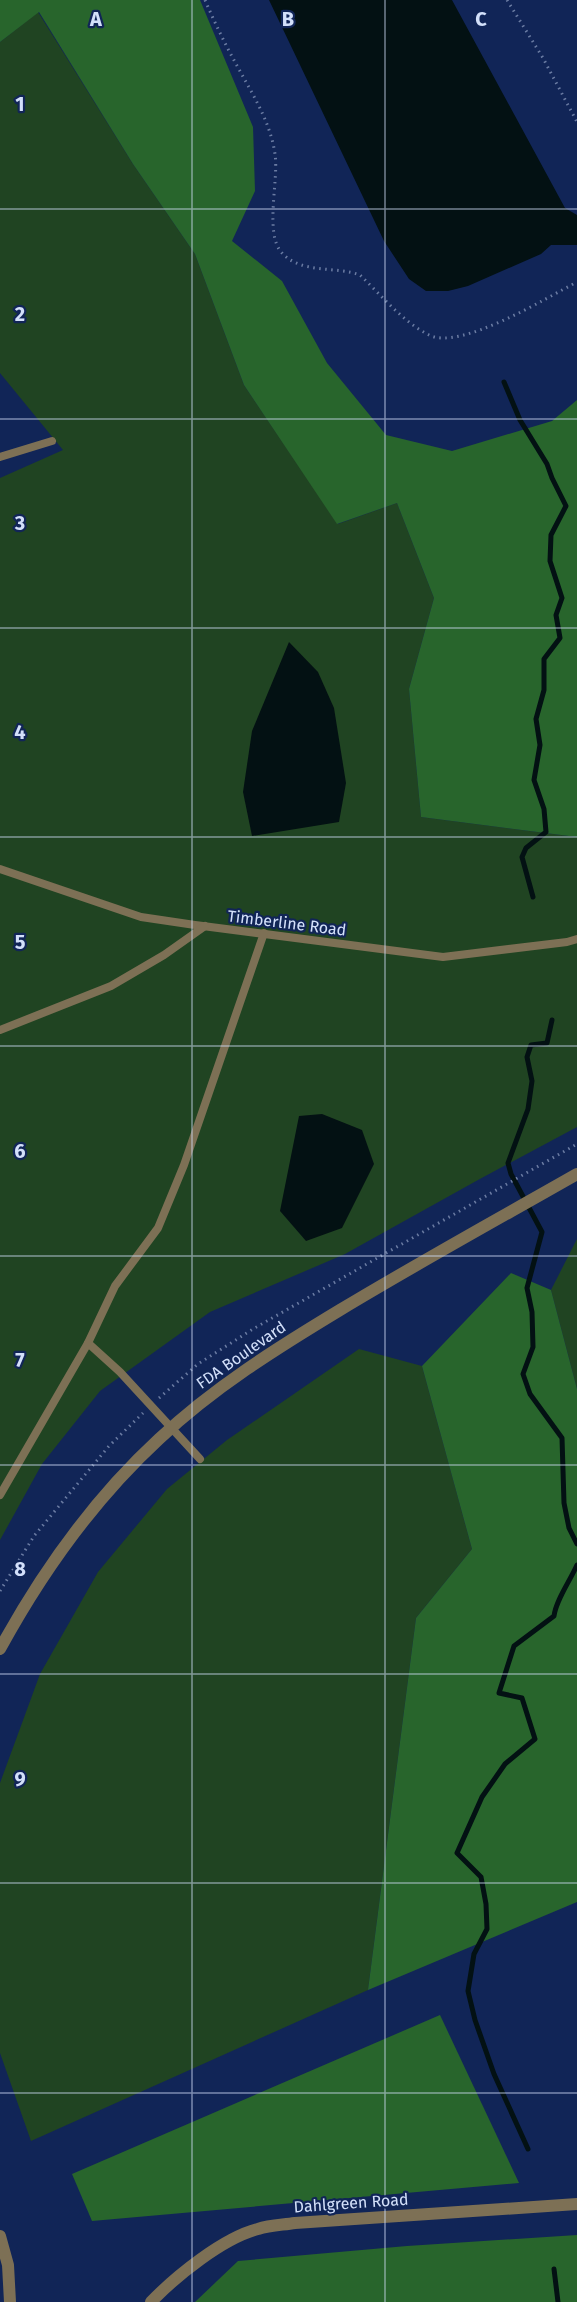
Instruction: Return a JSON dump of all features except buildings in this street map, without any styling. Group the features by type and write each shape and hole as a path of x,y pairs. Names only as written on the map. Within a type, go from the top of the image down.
{"street":[{"name":"FDA Boulevard","path":"0,1649 22,1608 73,1534 118,1480 172,1428 213,1394 297,1336 439,1250 577,1174"},
{"name":"Dahlgreen Road","path":"151,2302 173,2279 207,2255 247,2232 260,2228 295,2223 577,2204"},
{"path":"0,2236 8,2265 10,2302"}],"lane":[{"path":"0,457 52,441"},
{"name":"Timberline Road","path":"0,869 141,917 443,957 577,939"},
{"path":"0,1030 111,986 164,955 205,926"},
{"path":"0,1495 88,1343 115,1286 158,1228 184,1165 264,933"},
{"path":"88,1343 120,1372 200,1459"}],"path":[{"path":"206,0 271,131 276,156 274,238 280,251 287,258 303,266 360,275 409,322 431,336 447,339 478,332 577,282"},
{"path":"507,0 543,57 577,122"},
{"path":"0,1591 34,1536 109,1446 198,1364 253,1329 577,1144"}],"green space":[{"path":"0,0 200,0 253,127 255,191 232,241 282,281 327,363 386,435 452,451 552,421 577,400 577,837 421,817 409,689 434,598 397,503 337,524 244,385 195,254 133,164 39,12 0,42"},
{"path":"38,12 133,164 195,254 244,385 338,524 397,503 434,598 409,689 421,817 577,837 577,1127 345,1254 210,1312 100,1391 42,1464 0,1540 0,478 63,450 0,373 0,42"},
{"path":"577,1239 577,1389 551,1290"},
{"path":"511,1273 551,1290 577,1389 577,1902 368,1990 416,1618 472,1549 422,1366"},
{"path":"359,1349 422,1366 472,1549 416,1618 368,1990 31,2141 0,2053 0,1783 40,1674 98,1572 167,1489 227,1440"},
{"path":"440,2015 519,2183 92,2221 72,2174"},
{"path":"577,2235 577,2302 195,2302 238,2261 407,2246"}],"shaded area":[{"path":"269,0 452,0 565,208 577,215 577,245 551,245 541,254 468,286 448,291 426,291 409,279 384,241"},
{"path":"289,642 318,672 334,708 346,783 339,822 252,836 243,792 252,731"},
{"path":"322,1114 362,1130 374,1164 342,1228 306,1241 280,1211 299,1116"}],"waterway":[{"path":"504,382 520,420 547,464 566,506 551,535 550,561 562,598 556,615 560,638 544,659 544,690 536,719 540,745 534,780 544,809 546,832 526,848 522,857 533,897"},
{"path":"552,1020 547,1043 531,1045 527,1057 532,1081 528,1109 508,1163 511,1174 542,1232 527,1288 532,1312 533,1347 523,1374 530,1394 562,1438 564,1503 569,1528 577,1544"},
{"path":"528,2149 494,2074 475,2020 468,1991 474,1954 487,1929 486,1904 481,1877 457,1853 482,1797 505,1764 535,1739 522,1698 499,1693 514,1646 554,1616 560,1597 577,1565"},
{"path":"554,2269 558,2302"}]}
